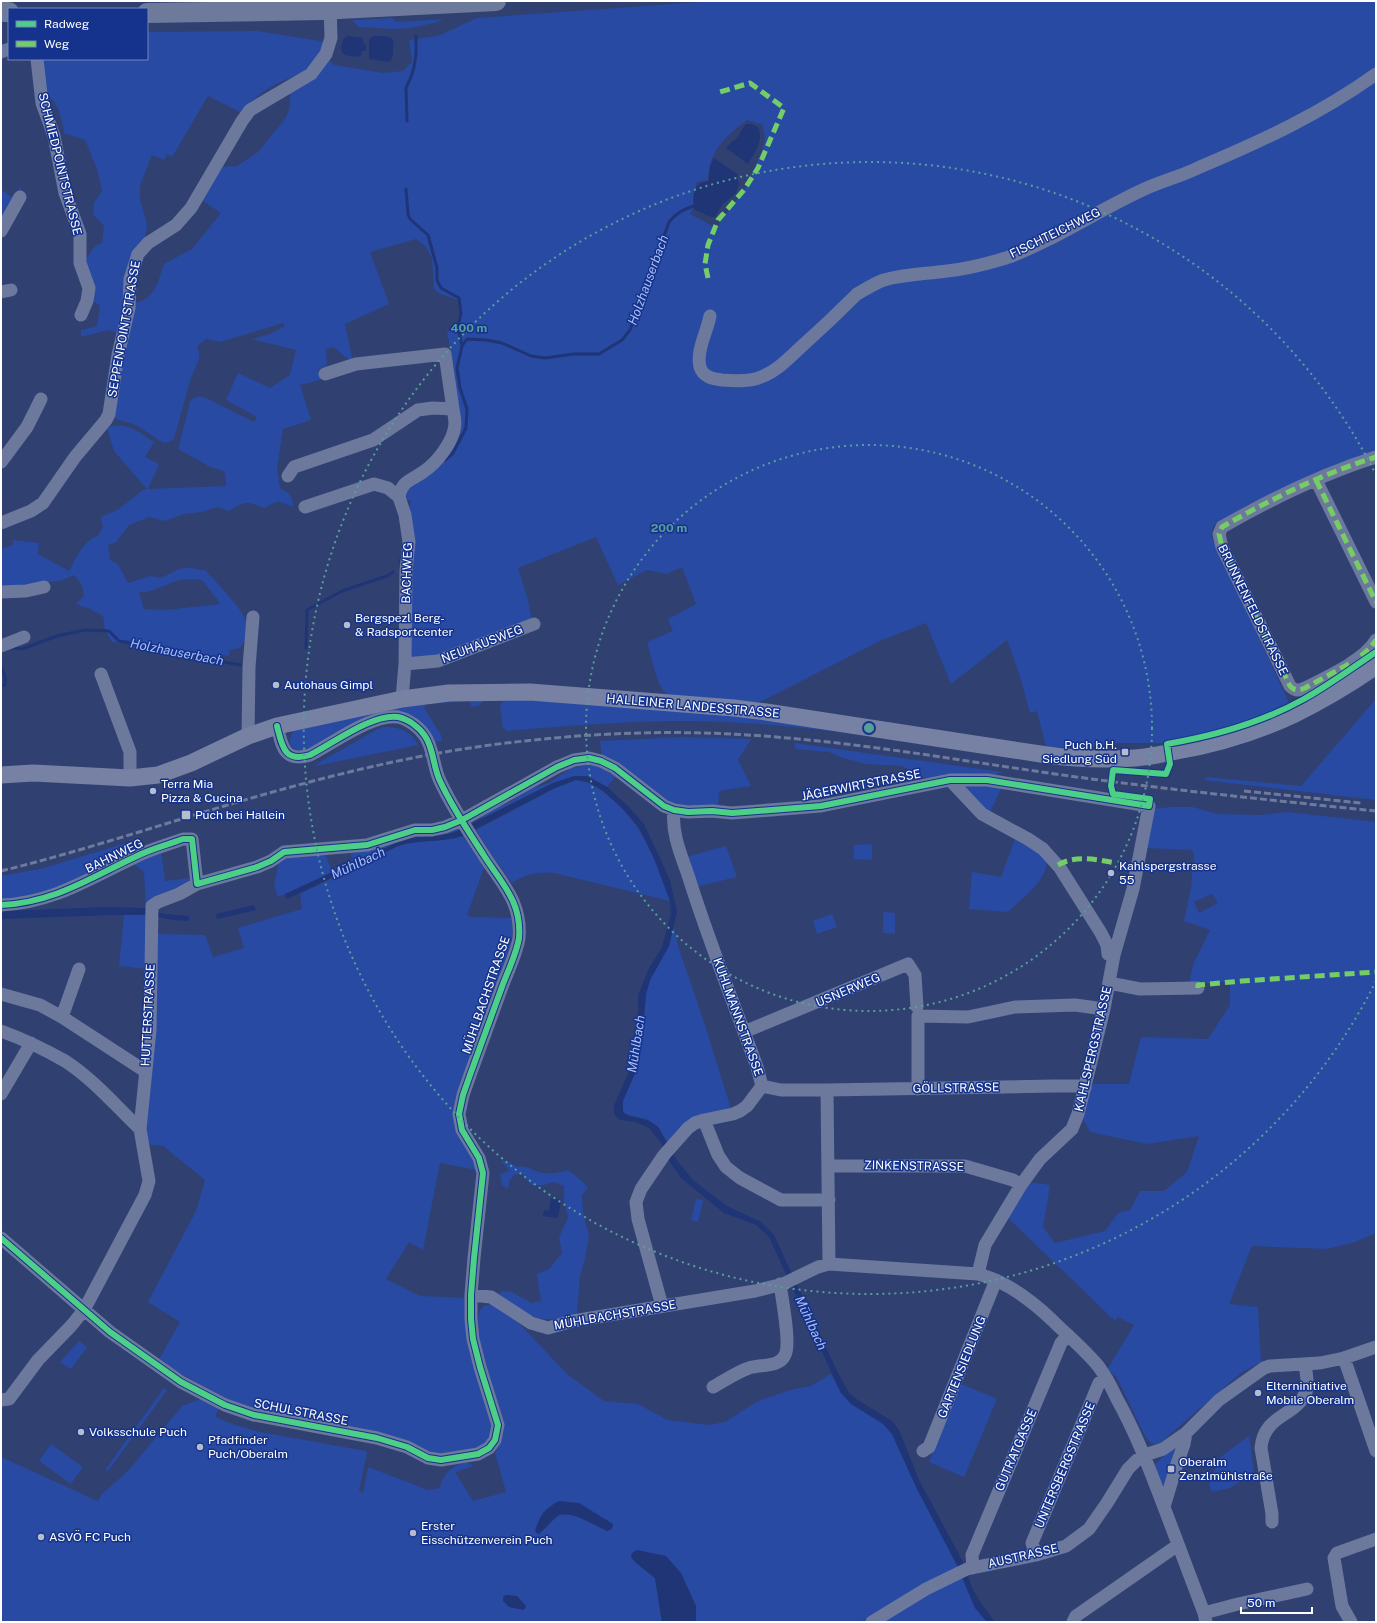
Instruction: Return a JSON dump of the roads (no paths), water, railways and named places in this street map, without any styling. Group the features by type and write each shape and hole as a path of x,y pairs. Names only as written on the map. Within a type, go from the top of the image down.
{"highway":[{"path":"148,13 496,1"}],"main road":[{"name":"HALLEINER LANDESSTRASSE","path":"1,775 33,773 144,778 171,771 248,736 277,726 402,699 449,693 517,692 734,708 1047,755 1085,759 1136,758 1190,749 1226,740 1259,729 1306,709 1376,666"}],"street":[{"name":"SEPPENPOINTSTRASSE","path":"1,523 31,511 44,503 75,457 106,420 109,414 117,363 129,308 130,279 138,254 148,243 176,225 191,208 250,110 312,74 326,54 331,38 331,7"},
{"name":"SCHMIEDPOINTSTRASSE","path":"37,60 42,103 54,136 65,192 80,234 80,263 89,288 87,301 81,315"},
{"name":"FISCHTEICHWEG","path":"710,316 700,354 700,367 704,374 711,378 729,381 750,380 761,377 789,357 857,294 869,287 883,281 907,275 948,271 983,265 1032,247 1149,187 1199,168 1284,130 1353,91 1376,74"},
{"path":"1,231 20,197"},
{"path":"305,507 374,484 388,488 399,496 400,488 404,483 425,471 445,449 451,439 455,424 445,354 356,364 325,374"},
{"path":"1,462 27,427 40,399"},
{"path":"288,476 294,467 373,440 418,410 433,408 453,409"},
{"path":"1376,457 1332,472 1316,480 1376,602"},
{"name":"BRUNNENFELDSTRASSE","path":"1316,480 1267,502 1222,527 1219,538 1290,686 1293,689 1298,691 1305,688 1348,664 1369,649 1376,640"},
{"name":"BACHWEG","path":"399,496 405,515 409,542 406,571 405,664 402,699"},
{"path":"1,592 26,591 44,587"},
{"path":"248,736 249,667 253,617"},
{"name":"NEUHAUSWEG","path":"405,664 438,661 534,624"},
{"path":"1,646 24,637"},
{"path":"101,674 130,752 130,778"},
{"name":"MÜHLBACHSTRASSE","path":"277,726 281,745 284,750 290,756 302,758 375,720 387,717 398,717 410,722 425,735 439,780 466,827 511,896 518,915 519,940 463,1095 459,1114 462,1130 479,1157 483,1174 470,1294 491,1297 531,1323 548,1328 573,1321 754,1291 781,1284"},
{"name":"JÄGERWIRTSTRASSE","path":"466,827 557,767 574,760 588,758 601,761 615,768 664,806 674,810 732,813 821,806 950,780 987,780 1149,806"},
{"path":"950,780 982,814 1028,839 1042,849 1060,868 1101,932 1108,954 1114,955"},
{"name":"KAHLSPERGSTRASSE","path":"978,1274 985,1245 1021,1185 1040,1159 1072,1129 1078,1114 1104,1009 1114,955 1133,889 1149,806"},
{"name":"KUHLMANNSTRASSE","path":"674,810 673,817 675,835 692,888 762,1086 782,1090 828,1090"},
{"name":"HUTTERSTRASSE","path":"1,1400 9,1399 38,1360 71,1326 84,1310 145,1195 149,1181 140,1129 150,1022 152,975 151,913 158,902 179,894 197,884 257,868 284,852 367,844 415,830 432,830 445,827 466,827"},
{"name":"BAHNWEG","path":"1,905 31,901 72,888 134,857 183,839 192,838 197,884"},
{"name":"USNERWEG","path":"744,1032 908,964 915,975 917,1007"},
{"path":"62,1017 79,969"},
{"path":"1109,983 1140,990 1198,988"},
{"path":"1,994 35,1003 62,1017 145,1071"},
{"path":"918,1089 918,1016 968,1017 1015,1007 1076,1005 1104,1009"},
{"path":"1,1031 31,1042 66,1062 94,1085 140,1129"},
{"path":"1,1094 31,1042"},
{"path":"662,1306 638,1219 636,1202 641,1189 664,1155 688,1128 695,1123 704,1120 733,1114 740,1111 747,1106 762,1086"},
{"name":"GÖLLSTRASSE","path":"828,1090 1066,1086 1078,1086 1085,1088"},
{"path":"828,1090 829,1264"},
{"path":"704,1120 718,1155 726,1167 740,1178 781,1200 829,1200"},
{"name":"ZINKENSTRASSE","path":"829,1166 960,1165 1013,1180 1021,1185"},
{"name":"SCHULSTRASSE","path":"1,1238 110,1332 181,1382 225,1405 254,1415 377,1438 407,1447 428,1458 442,1460 478,1454 489,1448 495,1440 497,1433 498,1425 496,1414 480,1367 473,1339 470,1294"},
{"path":"713,1387 749,1368 776,1363 782,1360 786,1355 786,1335 781,1284 818,1267 829,1264 978,1274 996,1280 1035,1304 1098,1366 1107,1379 1145,1455 1204,1619 1238,1604 1307,1589"},
{"name":"GARTENSIEDLUNG","path":"923,1451 929,1447 996,1280"},
{"name":"GUTRATGASSE","path":"966,1570 1061,1343 1068,1335"},
{"path":"1145,1455 1163,1449 1186,1433 1219,1400 1264,1368 1270,1366 1306,1364 1344,1358 1376,1348"},
{"path":"1344,1358 1376,1451"},
{"path":"1272,1522 1261,1448 1262,1437 1270,1425 1300,1402 1307,1392 1306,1364"},
{"name":"UNTERSBERGSTRASSE","path":"1036,1555 1032,1543 1099,1383 1107,1379"},
{"path":"1164,1507 1184,1444 1186,1433"},
{"name":"AUSTRASSE","path":"872,1622 926,1589 966,1570 1036,1555 1066,1546 1089,1529 1128,1469 1137,1460 1145,1455"},
{"path":"1351,1622 1342,1606 1334,1558 1337,1553 1376,1539"},
{"path":"1073,1622 1076,1616 1178,1545"}],"water":[{"path":"348,36 363,38 363,43 366,44 366,51 362,51 361,56 348,56 343,54 341,51 343,39"},
{"path":"373,36 386,36 391,38 393,41 394,45 392,57 389,62 369,59 369,40"},
{"path":"746,124 751,124 758,127 760,132 758,146 748,164 726,148 736,139"},
{"path":"714,158 737,174 739,184 736,193 722,205 715,217 711,217 695,210 694,193 697,186 709,180 710,166"},
{"name":"Mühlbach","path":"574,776 587,776 607,787 628,806 644,824 670,880 677,912 669,946 650,980 646,994 642,1038 636,1071 623,1101 623,1112 629,1116 648,1120 658,1127 678,1162 694,1181 727,1206 761,1222 774,1235 836,1369 849,1393 859,1401 892,1421 899,1430 919,1480 963,1562 973,1590 995,1622 987,1622 975,1608 959,1569 917,1489 892,1434 883,1424 851,1404 841,1393 769,1237 756,1225 724,1213 682,1179 671,1164 661,1143 649,1128 636,1122 620,1120 614,1114 614,1105 628,1074 638,1017 638,995 649,968 662,947 671,914 670,901 654,858 638,826 621,807 603,791 588,782 576,780 555,788 462,836 446,840 414,842 398,846 287,899 285,894 404,839 453,833 553,783"},
{"path":"254,905 256,910 217,919 216,914"},
{"path":"107,907 146,908 164,914 189,916 189,921 147,915 1,919 1,911"},
{"path":"551,1198 561,1200 558,1218 543,1216 544,1210 549,1211"},
{"path":"559,1501 579,1503 613,1524 612,1529 607,1531 577,1517 565,1514 558,1516 538,1534 535,1531 543,1513"},
{"path":"637,1550 666,1556 681,1573 696,1606 696,1622 662,1622 655,1578 631,1557 632,1553"},
{"path":"506,1595 517,1596 526,1606 524,1610 509,1607 503,1601 503,1597"}],"waterway":[{"name":"Holzhauserbach","path":"407,121 406,88 414,67 416,36"},
{"name":"Holzhauserbach","path":"406,189 408,214 410,219 428,235 437,268 437,280 441,288 459,298 461,313 458,327 462,346 457,368 460,388 467,409 466,428 453,453 445,460"},
{"name":"Holzhauserbach","path":"462,346 467,339 486,340 502,343 531,356 545,358 574,354 599,354 622,340 630,330 669,222 674,216 686,208 694,206"},
{"name":"Holzhauserbach","path":"400,562 402,556"},
{"name":"Holzhauserbach","path":"306,648 307,610 342,591 387,576 393,572"},
{"name":"Holzhauserbach","path":"10,648 22,649 57,636 85,630 109,631 119,641 201,655 218,661 241,665"},
{"name":"Holzhauserbach","path":"1,666 5,677 5,685 1,686"}],"railway":[{"path":"1,871 38,862 255,797 378,765 495,744 614,734 704,733 800,739 873,747 1135,785 1376,811"},
{"path":"1244,791 1361,803"}],"place":[{"name":"Bergspezl Berg- & Radsportcenter","path":"347,625"},
{"name":"Autohaus Gimpl","path":"276,685"},
{"name":"Puch b.H. Siedlung Süd","path":"1125,752"},
{"name":"Terra Mia Pizza & Cucina","path":"153,791"},
{"name":"Puch bei Hallein","path":"186,815"},
{"name":"Kahlspergstrasse 55","path":"1111,873"},
{"name":"Elterninitiative Mobile Oberalm","path":"1258,1393"},
{"name":"Volksschule Puch","path":"81,1432"},
{"name":"Pfadfinder Puch/Oberalm","path":"200,1447"},
{"name":"Oberalm Zenzlmühlstraße","path":"1171,1469"},
{"name":"Erster Eisschützenverein Puch","path":"413,1533"},
{"name":"ASVÖ FC Puch","path":"41,1537"}]}
